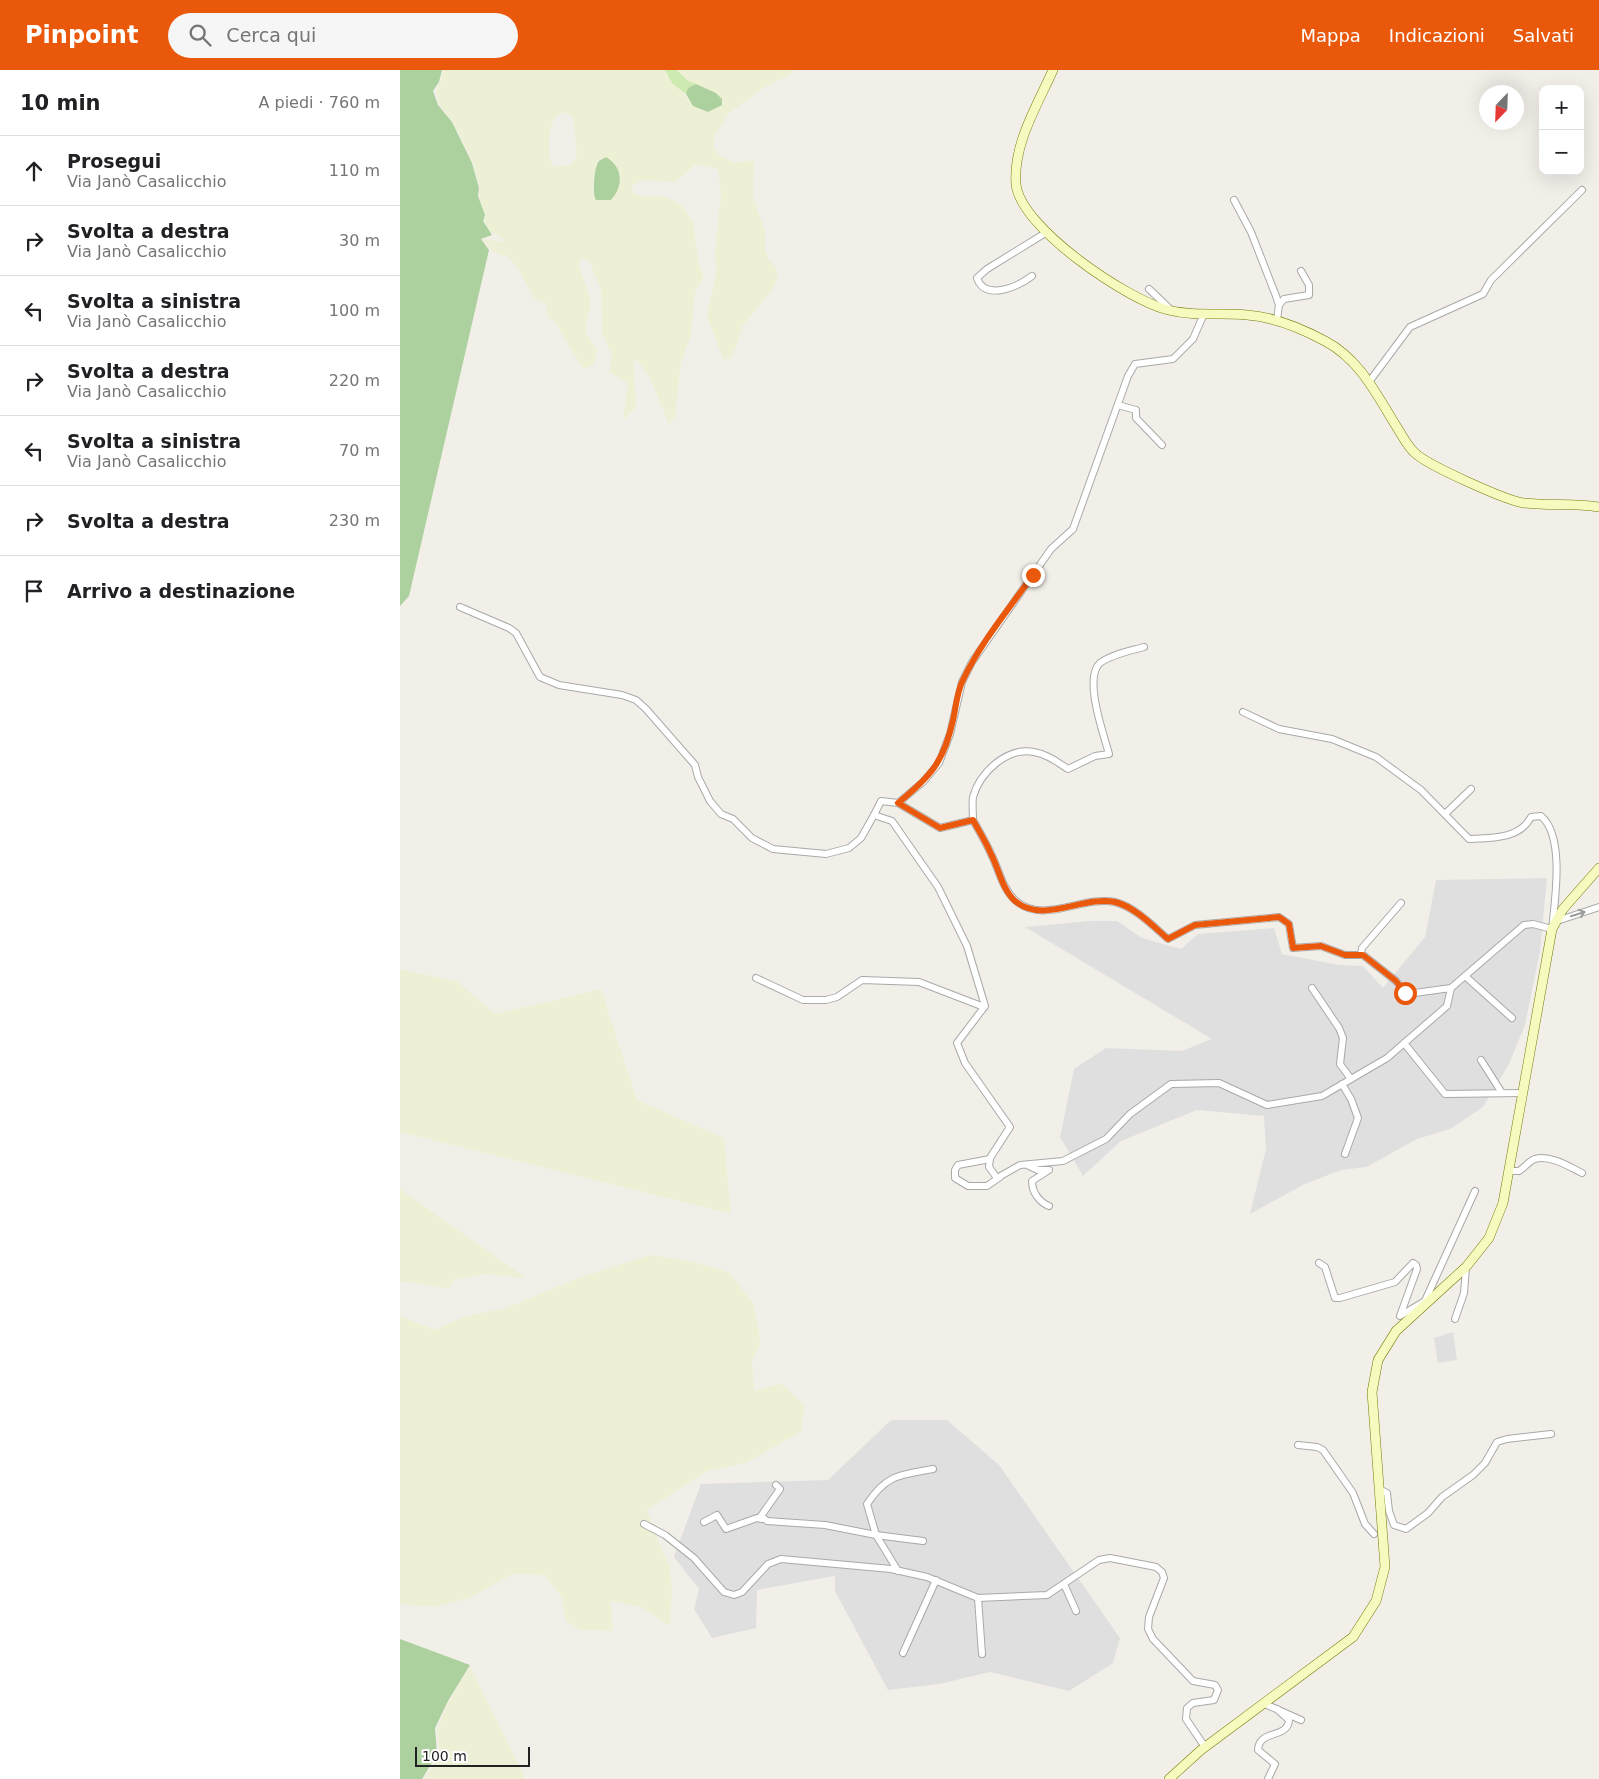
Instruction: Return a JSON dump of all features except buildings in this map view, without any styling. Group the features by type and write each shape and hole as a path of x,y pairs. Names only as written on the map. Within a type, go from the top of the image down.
{"main road":[{"path":"1052,70 1020,146 1016,187 1022,202 1065,250 1132,295 1172,311 1203,316 1246,315 1277,320 1326,341 1346,354 1360,368 1415,454 1446,471 1522,503 1599,506"},
{"path":"1169,1779 1205,1747 1353,1637 1376,1601 1385,1567 1372,1392 1378,1360 1396,1331 1466,1267 1489,1238 1503,1203 1554,925 1574,895 1599,868"}],"street":[{"path":"1369,382 1410,327 1483,294 1491,280 1582,190"},
{"path":"1234,200 1252,232 1279,305 1277,320"},
{"path":"1032,276 1004,290 985,288 979,283 977,278 987,269 1047,232"},
{"path":"1279,305 1284,299 1306,296 1310,293 1309,285 1301,271"},
{"path":"1149,289 1172,311"},
{"path":"898,803 923,782 939,763 950,734 962,682 972,662 1051,549 1073,529 1135,364 1173,359 1193,339 1203,316"},
{"path":"1118,405 1136,410 1136,418 1162,445"},
{"path":"460,607 509,628 516,633 540,677 559,685 622,695 636,700 695,765 698,777 710,800 721,814 733,819 752,838 773,849 826,854 849,848 861,838 881,801 898,803 940,828 973,820"},
{"path":"1144,647 1119,654 1100,664 1096,671 1094,692 1109,754 1095,756 1068,769 1046,755 1022,751 1012,754 984,775 973,799 973,820 992,855 1005,888 1016,901 1037,910 1046,911 1094,901 1114,902 1133,911 1168,939 1195,925 1279,917 1289,924 1293,948 1321,946 1345,955 1360,955 1396,981 1405,993 1451,988 1524,925 1554,925 1599,907"},
{"path":"1243,712 1279,729 1332,739 1376,757 1421,790 1469,839 1499,838 1526,826 1531,817 1541,816 1547,821 1556,847 1554,925"},
{"path":"1445,814 1471,789"},
{"path":"874,815 892,821 938,887 967,946 982,991 984,1007 957,1043 965,1063 1010,1127 990,1159 989,1167 996,1178 1020,1165 1063,1161 1106,1139 1130,1114 1172,1084 1219,1083 1267,1104 1322,1096 1387,1058 1447,1006 1451,988"},
{"path":"1360,955 1362,948 1401,903"},
{"path":"1465,976 1512,1018"},
{"path":"756,978 803,1000 826,1000 837,997 862,980 919,982 984,1007"},
{"path":"1312,988 1339,1028 1343,1038 1340,1064 1351,1078"},
{"path":"1404,1043 1445,1094 1522,1093"},
{"path":"1481,1060 1502,1093"},
{"path":"1342,1084 1351,1099 1358,1118 1345,1154"},
{"path":"1509,1171 1520,1172 1535,1159 1542,1158 1559,1162 1582,1173"},
{"path":"990,1159 958,1164 955,1170 955,1178 968,1186 988,1186 1001,1175"},
{"path":"1026,1165 1038,1170 1049,1170 1032,1181 1032,1187 1037,1197 1050,1206"},
{"path":"1319,1263 1325,1267 1335,1298 1394,1282 1413,1263 1416,1264 1417,1269 1400,1316 1424,1304 1475,1191"},
{"path":"1455,1319 1464,1293 1466,1267"},
{"path":"1380,1489 1387,1493 1389,1511 1394,1525 1406,1529 1412,1526 1442,1497 1485,1463 1497,1442 1507,1439 1551,1434"},
{"path":"1298,1445 1317,1447 1323,1450 1353,1493 1365,1524 1374,1534"},
{"path":"898,1570 876,1535 866,1504 881,1484 894,1477 933,1469"},
{"path":"762,1519 762,1512 780,1489 776,1484"},
{"path":"704,1522 717,1515 726,1529 757,1518 825,1524 876,1535 924,1541"},
{"path":"644,1524 665,1535 694,1558 724,1592 734,1595 748,1588 768,1564 781,1560 898,1570 936,1580 978,1598 1047,1595 1099,1560 1110,1558 1156,1567 1162,1572 1162,1584 1150,1617 1148,1629 1153,1639 1193,1681 1215,1685 1218,1690 1214,1700 1193,1703 1187,1708 1186,1719 1205,1747"},
{"path":"903,1654 936,1580"},
{"path":"1064,1584 1076,1611"},
{"path":"978,1598 982,1654"},
{"path":"1264,1704 1301,1720"},
{"path":"1268,1779 1275,1764 1258,1750 1258,1744 1263,1737 1285,1731 1289,1726 1289,1720 1277,1709"}],"shaded area":[{"path":"1547,878 1540,951 1525,1025 1508,1066 1483,1107 1450,1129 1417,1139 1366,1167 1341,1170 1305,1184 1250,1214 1266,1149 1264,1116 1197,1110 1121,1141 1083,1176 1060,1137 1074,1069 1106,1048 1182,1051 1212,1039 1025,927 1090,921 1117,921 1142,938 1181,949 1198,934 1274,928 1282,954 1339,965 1363,966 1383,988 1425,937 1436,880"},
{"path":"1453,1332 1457,1360 1438,1363 1434,1338"},
{"path":"891,1420 947,1420 999,1465 1120,1638 1113,1663 1069,1691 990,1672 939,1684 888,1690 835,1591 835,1576 757,1590 756,1628 712,1638 694,1609 699,1589 674,1557 701,1484 828,1480"}],"green space":[{"path":"400,70 442,70 439,82 433,91 438,105 452,122 472,163 479,188 478,196 485,215 483,221 492,235 481,239 489,250 409,596 400,606"},
{"path":"444,70 665,70 667,76 680,87 688,100 708,112 712,110 709,90 688,81 677,70 795,70 786,77 766,86 729,113 715,135 714,147 720,156 735,163 754,160 753,197 765,231 765,248 769,260 777,269 777,280 771,292 743,325 732,358 723,359 707,316 716,274 715,252 721,193 718,169 696,164 675,182 644,180 632,185 633,193 640,196 661,196 673,200 684,208 693,223 700,268 704,275 695,293 691,335 681,363 675,416 669,424 650,378 637,360 634,361 636,407 623,420 628,384 610,372 612,356 602,333 601,289 589,261 581,258 579,264 591,302 586,326 587,334 597,351 594,365 583,369 554,321 548,317 546,304 534,298 517,267 507,256 499,255 491,250 483,239 504,242 504,239 488,230 484,221 485,215 479,196 480,188 473,162 452,121 439,104 436,93","holes":["565,112 573,116 577,155 572,165 554,167 549,158 549,134 555,116","606,157 617,166 621,179 592,190 596,166 599,160"]},
{"path":"665,70 677,70 688,81 696,84 688,88 686,94 672,83"},
{"path":"696,84 716,93 722,99 722,105 708,112 693,106 686,94 688,88"},
{"path":"606,157 616,166 620,183 611,200 596,200 594,187 596,168 599,161"},
{"path":"400,969 458,982 495,1014 601,989 637,1100 724,1138 731,1214 400,1132"},
{"path":"400,1189 526,1278 484,1274 454,1280 450,1289 400,1281"},
{"path":"650,1255 692,1261 730,1273 754,1305 761,1344 752,1361 754,1391 782,1383 805,1406 801,1432 745,1463 707,1471 647,1510 670,1567 672,1590 670,1626 641,1607 611,1601 613,1631 581,1630 566,1621 562,1598 545,1575 512,1574 470,1598 435,1607 400,1604 400,1316 435,1330 463,1317 506,1308 573,1280"},
{"path":"400,1639 470,1665 448,1701 435,1728 437,1754 422,1779 400,1779"},
{"path":"470,1666 526,1779 424,1779 440,1755 437,1729 448,1703"}],"route":[{"path":"1033,575 972,662 962,682 950,734 939,763 923,782 898,803 940,828 973,820 992,855 1005,888 1016,901 1037,910 1046,911 1094,901 1114,902 1133,911 1168,939 1195,925 1279,917 1289,924 1293,948 1321,946 1345,955 1363,955 1396,981 1405,993"}]}
